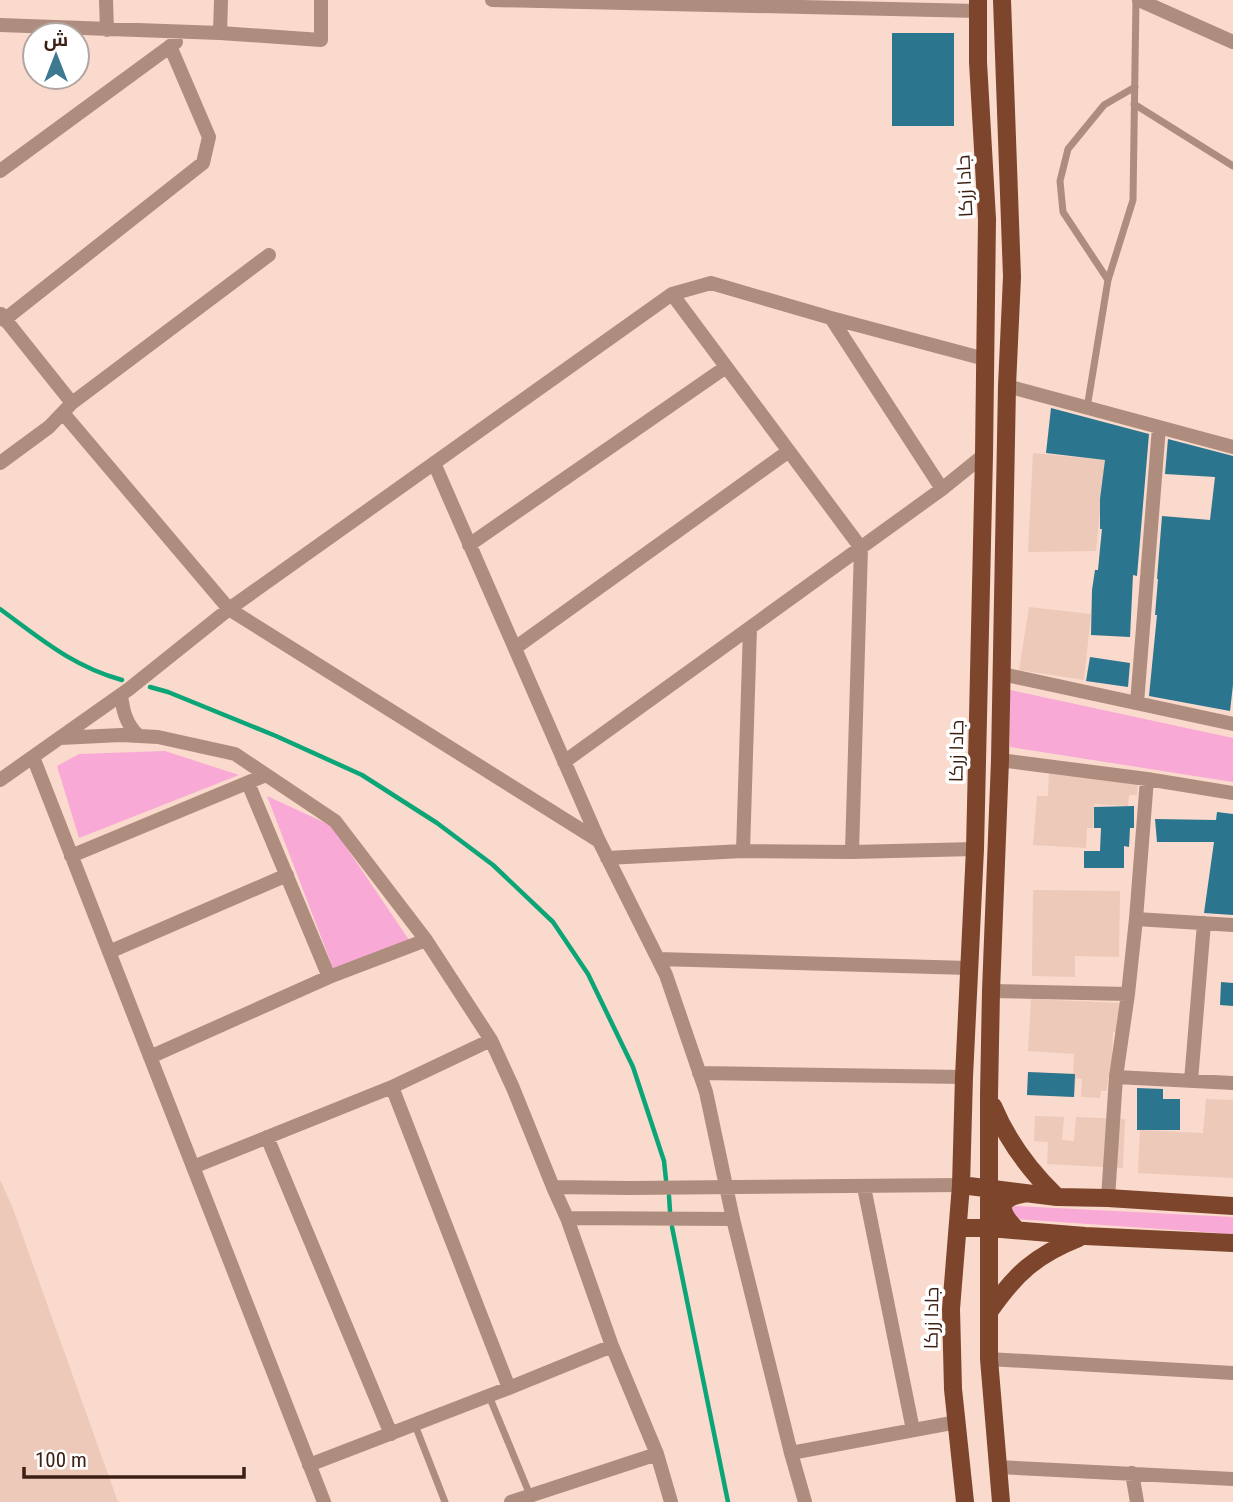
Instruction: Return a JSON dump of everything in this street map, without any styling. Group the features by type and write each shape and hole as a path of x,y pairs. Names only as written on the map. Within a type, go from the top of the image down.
{"main road":[{"path":"1001,1502 989,1359 989,1095 1012,276 1002,0"},
{"name":"جادا زرکا","path":"965,1502 951,1362 950,1322 961,1185 975,849 984,455 987,219 978,62 978,6"},
{"path":"989,1095 1000,1124 1016,1151 1034,1176 1057,1197"},
{"path":"961,1185 1057,1197 1233,1206"},
{"path":"1017,1230 1006,1219 1004,1206 1011,1196 1023,1194"},
{"path":"958,1228 1233,1242"},
{"path":"989,1312 1007,1286 1030,1264 1056,1247 1086,1236"}],"street":[{"path":"106,0 107,30"},
{"path":"220,0 220,33"},
{"path":"0,26 220,33 321,40 321,0"},
{"path":"492,0 978,6"},
{"path":"1138,0 1168,6 1233,41"},
{"path":"0,172 189,32"},
{"path":"170,46 209,137 203,163 2,316 67,408 229,609 599,841"},
{"path":"0,463 49,427 67,408 269,255"},
{"path":"0,780 121,695 229,609 672,294 711,283 985,359"},
{"path":"672,294 861,548 852,852"},
{"path":"831,318 942,489"},
{"path":"470,545 726,367"},
{"path":"1007,386 1233,447"},
{"path":"1137,703 1159,427"},
{"path":"515,648 789,451"},
{"path":"564,762 942,489 984,455"},
{"path":"433,463 599,841 666,975 706,1092 733,1219 791,1453 806,1502"},
{"path":"743,851 750,628"},
{"path":"1002,674 1233,724"},
{"path":"121,695 126,719 138,735"},
{"path":"59,738 138,735 236,754 335,821 426,940 491,1040 567,1218 612,1346 657,1454 671,1502"},
{"path":"33,757 324,1502"},
{"path":"1000,760 1233,793"},
{"path":"71,856 266,775"},
{"path":"1108,1198 1116,1077 1136,919 1147,779"},
{"path":"248,782 329,977"},
{"path":"607,858 743,851 975,849"},
{"path":"109,952 287,875"},
{"path":"1136,919 1233,925"},
{"path":"1191,1081 1204,923"},
{"path":"150,1057 329,977 426,940"},
{"path":"658,959 968,968"},
{"path":"991,991 1128,994"},
{"path":"193,1167 392,1087 491,1040"},
{"path":"699,1073 964,1077"},
{"path":"1116,1077 1233,1083"},
{"path":"392,1087 509,1388"},
{"path":"267,1137 391,1434"},
{"path":"553,1187 961,1185"},
{"path":"864,1187 913,1430"},
{"path":"567,1218 733,1219"},
{"path":"309,1465 612,1346"},
{"path":"989,1359 1233,1373"},
{"path":"791,1453 957,1422"},
{"path":"511,1502 657,1454"},
{"path":"998,1467 1233,1479"},
{"path":"1132,1474 1137,1502"}],"lane":[{"path":"1087,408 1108,280 1133,200 1138,0"},
{"path":"1108,280 1063,212 1060,181 1068,149 1104,105 1135,87"},
{"path":"1134,104 1233,166"},
{"path":"488,1396 531,1496"},
{"path":"415,1424 445,1502"}],"shaded area":[{"path":"1033,453 1105,460 1096,551 1028,552"},
{"path":"1029,607 1091,614 1084,680 1019,670"},
{"path":"1010,690 1233,738 1233,782 1010,747"},
{"path":"165,751 239,775 79,838 57,766 79,754"},
{"path":"1049,774 1138,780 1137,795 1129,795 1128,806 1094,804 1093,828 1087,828 1086,848 1033,845 1037,796 1048,796"},
{"path":"267,796 332,826 409,940 333,968"},
{"path":"1033,890 1120,891 1119,957 1075,956 1075,977 1032,976"},
{"path":"1031,999 1121,1003 1119,1032 1113,1032 1111,1076 1108,1077 1107,1091 1101,1091 1100,1098 1081,1097 1082,1079 1076,1078 1074,1097 1027,1095 1028,1072 1073,1074 1074,1054 1028,1051"},
{"path":"1206,1099 1233,1100 1233,1178 1138,1173 1140,1130 1203,1133"},
{"path":"1035,1116 1064,1117 1062,1140 1074,1141 1076,1117 1125,1119 1123,1168 1047,1164 1048,1142 1034,1141"},
{"path":"0,1180 12,1206 118,1502 0,1502"},
{"path":"1014,1206 1233,1217 1233,1234 1015,1219 1011,1213"}],"building":[{"path":"892,33 954,33 954,126 892,126"},
{"path":"1051,408 1149,434 1137,576 1133,575 1130,637 1091,635 1092,590 1095,570 1098,570 1102,529 1100,499 1105,460 1046,453"},
{"path":"1168,439 1233,456 1233,685 1230,711 1149,696 1157,615 1162,516 1210,520 1215,477 1165,474"},
{"path":"1090,657 1130,663 1128,687 1086,681"},
{"path":"1134,806 1134,828 1130,828 1129,847 1124,846 1124,868 1084,868 1084,851 1100,851 1101,828 1094,828 1094,807"},
{"path":"1217,812 1233,814 1233,915 1204,913 1214,842 1157,842 1155,819 1216,820"},
{"path":"1221,982 1233,983 1233,1006 1220,1005"},
{"path":"1028,1072 1075,1074 1074,1097 1027,1095"},
{"path":"1137,1088 1163,1089 1163,1099 1180,1099 1180,1130 1137,1130"}],"waterway":[{"path":"0,609 72,659 122,680"},
{"path":"150,687 276,736 362,775 437,823 493,865 553,922 588,974 633,1067 664,1161 666,1180"},
{"path":"669,1196 670,1211"},
{"path":"672,1227 728,1502"}]}
